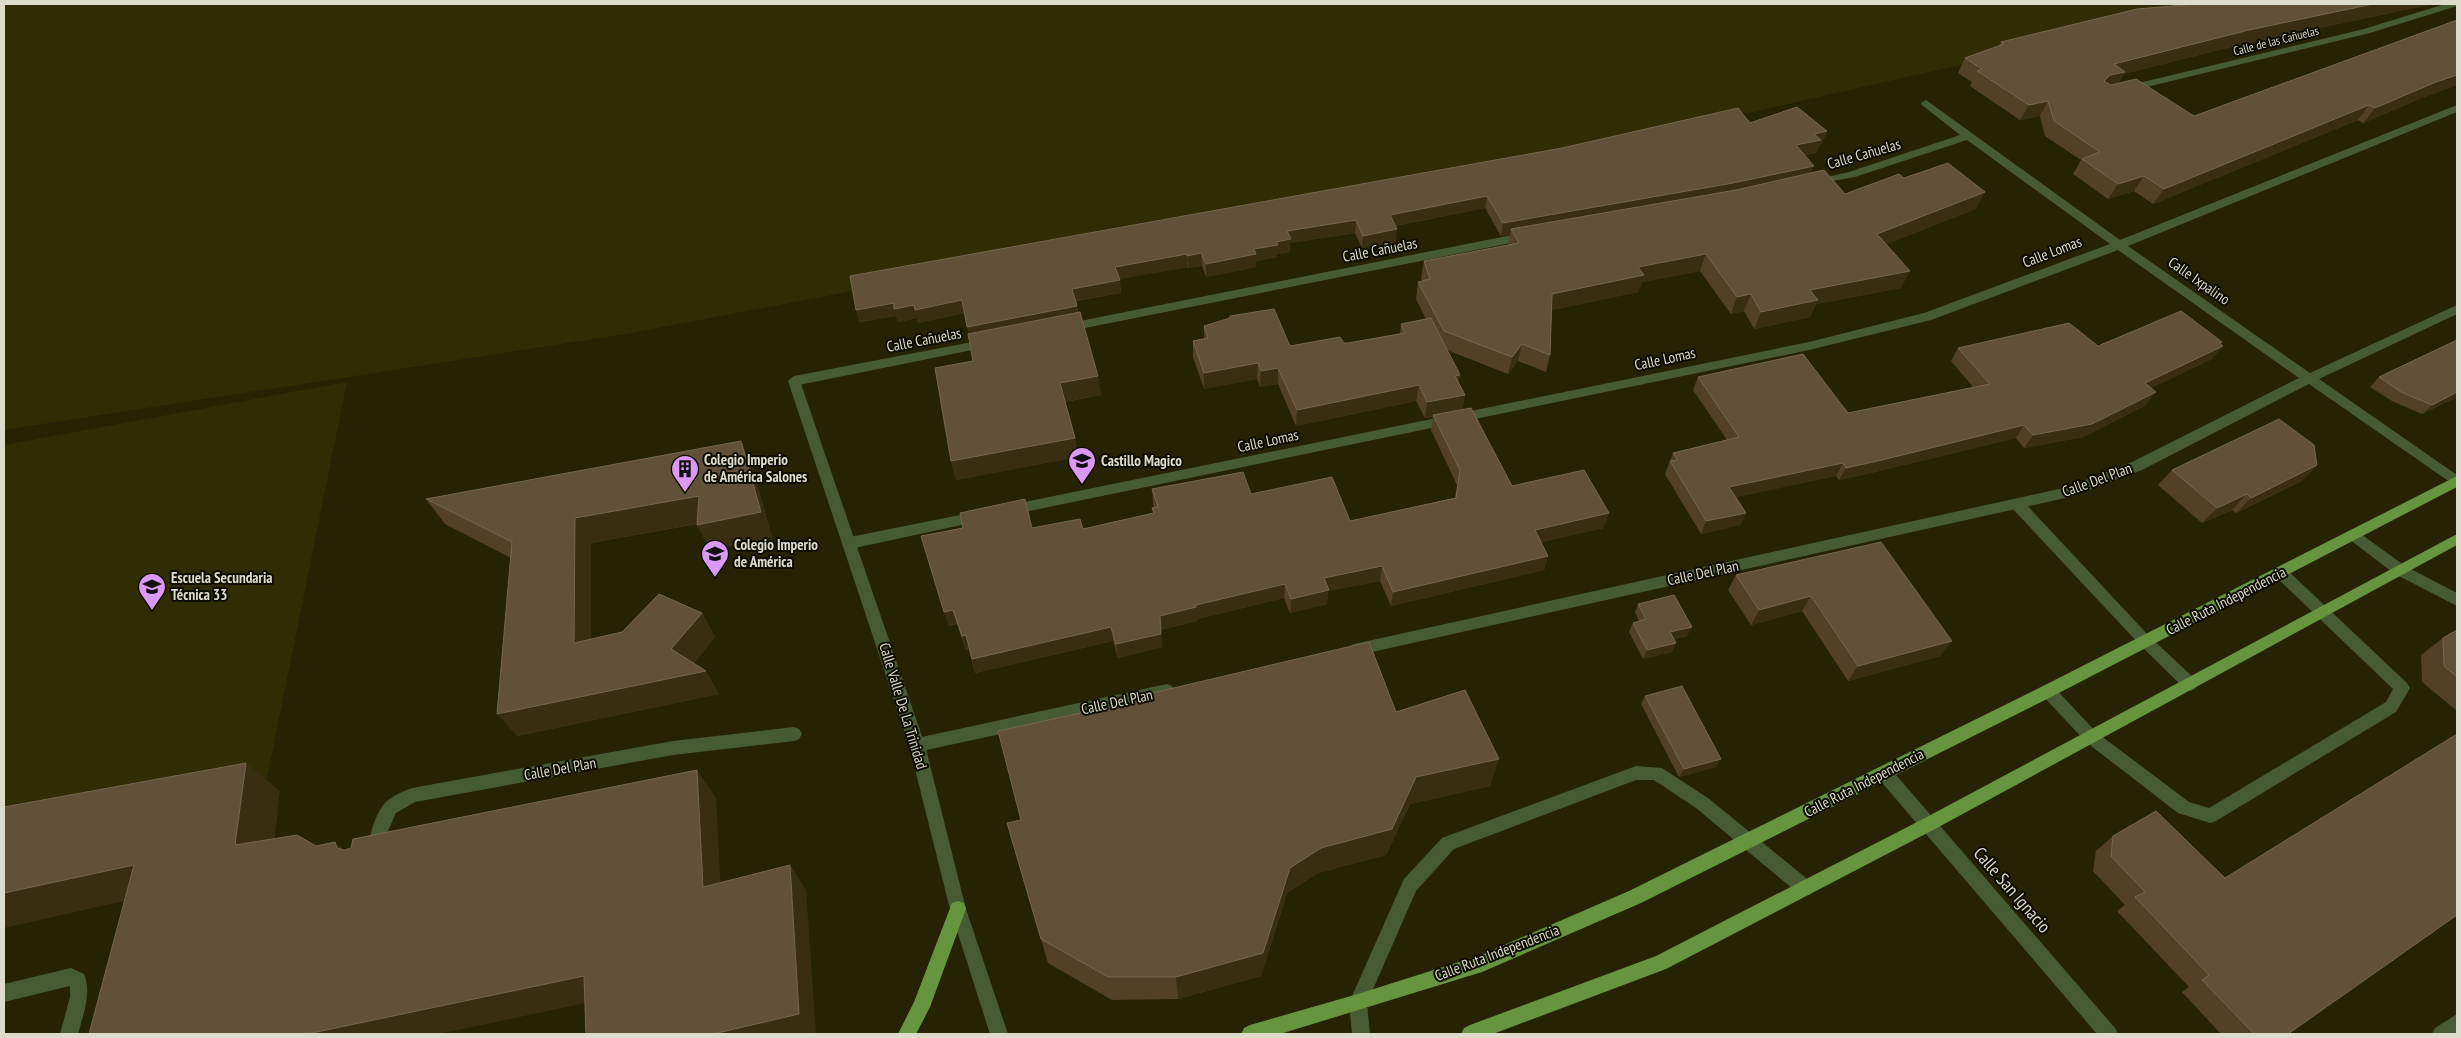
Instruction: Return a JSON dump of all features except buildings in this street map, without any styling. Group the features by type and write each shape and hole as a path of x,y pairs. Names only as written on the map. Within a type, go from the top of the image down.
{"main road":[{"name":"Calle Ruta Independencia","path":"1250,1034 1358,1003 1482,963 1635,897 2048,691 2457,482"},
{"path":"1470,1034 1660,963 1929,824 2457,539"},
{"path":"907,1034 921,1007 958,909"}],"street":[{"name":"Calle de las Cañuelas","path":"2111,93 2367,31 2454,4"},
{"name":"Calle Ixpalino","path":"1926,103 1968,136 2119,244 2457,482"},
{"name":"Calle Lomas","path":"850,543 1809,346 1926,317 2119,244 2457,108"},
{"name":"Calle Cañuelas","path":"1804,185 1851,175 1968,136"},
{"name":"Calle Cañuelas","path":"1057,329 1542,233"},
{"name":"Calle Del Plan","path":"1336,654 2070,492 2137,466 2310,378 2457,309"},
{"name":"Calle Cañuelas","path":"794,381 998,341"},
{"name":"Calle Valle De La Trinidad","path":"794,381 917,745 958,909 999,1034"},
{"path":"2017,504 2145,641 2190,684"},
{"path":"2354,535 2400,570 2457,600"},
{"path":"2048,691 2091,737 2184,808 2210,816 2391,707 2402,688 2281,573"},
{"name":"Calle Del Plan","path":"917,745 1180,688"},
{"name":"Calle Del Plan","path":"376,866 380,833 390,808 412,795 673,748 794,734"},
{"path":"1361,1034 1358,1003 1410,885 1448,843 1636,772 1656,773 1702,803 1746,842 1805,888"},
{"name":"Calle San Ignacio","path":"1884,773 2109,1034"},
{"path":"4,993 71,978 78,980 80,997 69,1034"},
{"path":"2441,1034 2457,1023"}],"shaded area":[{"path":"4,4 2229,4 1528,163 626,334 4,430"},
{"name":"Escuela Secundaria Técnica 33","path":"347,382 267,778 4,836 4,445"}],"place":[{"name":"Castillo Magico","path":"1082,485"},
{"name":"Colegio Imperio de América Salones","path":"685,493"},
{"name":"Colegio Imperio de América","path":"715,578"},
{"name":"Escuela Secundaria Técnica 33","path":"152,611"}]}
